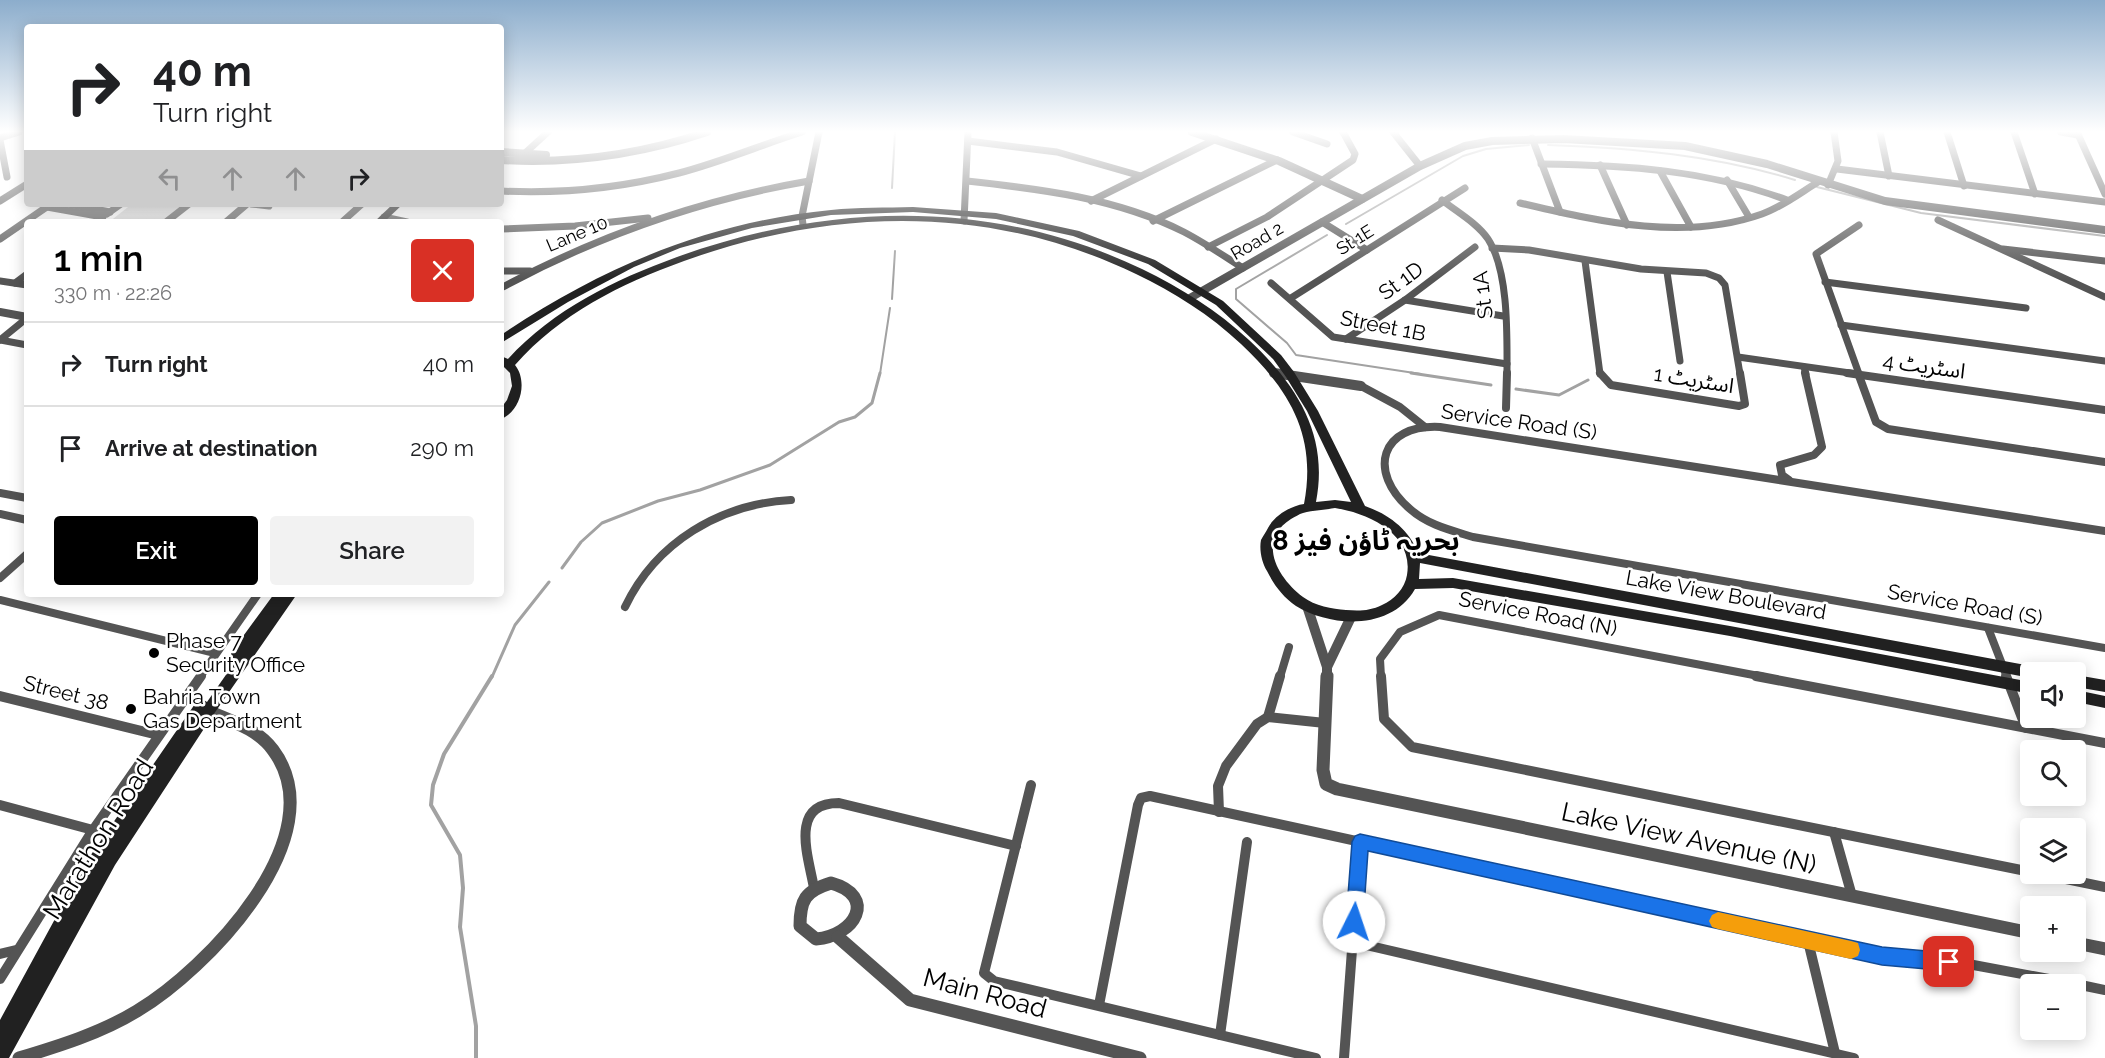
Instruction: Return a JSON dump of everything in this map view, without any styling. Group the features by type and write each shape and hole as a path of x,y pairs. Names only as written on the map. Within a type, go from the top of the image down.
{"main road":[{"path":"382,219 395,207"},
{"path":"964,217 1023,230 1095,250 1143,272 1190,298 1218,317 1251,347 1274,373 1292,400 1313,444 1317,472 1310,505"},
{"path":"504,338 590,285 650,257 728,231 802,220 877,218 964,217 1031,223 1092,240 1146,261 1203,291 1259,339 1292,376 1360,509"},
{"path":"504,411 517,394 519,383 517,373 506,361 535,335 590,299 624,282 706,249 802,220"},
{"path":"1335,504 1360,509 1394,528 1409,547 1413,557 1413,584 1400,601 1390,608 1365,616 1351,617 1321,612 1307,606 1280,586 1267,561 1268,536 1284,516 1310,505 1335,504"},
{"name":"Lake View Boulevard","path":"1413,557 2020,670"},
{"name":"Lake View Boulevard","path":"1413,584 1453,583 1730,631 2020,686"},
{"name":"Marathon Road","path":"0,1037 92,867 279,597"},
{"name":"Marathon Road","path":"0,1058 110,860 208,711 289,597"},
{"path":"2086,683 2105,686"},
{"path":"2086,698 2105,702"}],"street":[{"path":"504,190 562,191 621,186 640,181"},
{"name":"Lane 10","path":"504,286 533,271 654,218 774,186 806,181"},
{"path":"802,220 809,181"},
{"path":"964,217 966,181"},
{"path":"969,181 1040,189 1120,208 1184,232 1243,268"},
{"path":"1090,201 1130,181"},
{"path":"1153,220 1233,181"},
{"path":"1208,247 1268,217 1321,181"},
{"path":"1329,181 1362,199"},
{"name":"Road 2","path":"1190,298 1393,181"},
{"path":"1548,181 1560,212"},
{"path":"1607,181 1627,225"},
{"path":"1666,181 1691,227"},
{"path":"1728,181 1749,217"},
{"path":"1731,181 1787,200"},
{"path":"1828,185 1830,181"},
{"path":"1929,181 2105,202"},
{"path":"1963,181 1964,186"},
{"path":"2031,181 2035,194"},
{"path":"1520,202 1627,225 1710,226 1749,217 1787,200 1818,182"},
{"name":"Road 2","path":"1818,182 1926,208 2105,231"},
{"path":"0,201 24,186"},
{"name":"St 1E","path":"1291,298 1442,200 1465,188"},
{"name":"St 1A","path":"1442,200 1489,239 1492,248 1501,285 1507,364 1506,408"},
{"path":"30,219 48,207"},
{"path":"53,207 96,219"},
{"path":"84,207 110,212"},
{"path":"101,219 117,207"},
{"path":"170,219 185,207"},
{"path":"230,219 245,207"},
{"path":"345,219 359,207"},
{"path":"504,229 575,226 631,218 654,218"},
{"path":"1938,220 2105,297"},
{"path":"1322,222 1367,250"},
{"path":"0,239 24,223"},
{"path":"1858,225 1820,249 1816,254 1876,422 1881,426 2105,462"},
{"name":"St 1D","path":"1346,339 1405,300 1474,247"},
{"path":"1994,247 2105,261"},
{"name":"اسٹریٹ 1","path":"1492,248 1529,250 1585,261 1667,272 1706,273 1719,278 1725,285 1745,397 1744,404 1739,406 1611,385 1604,381 1600,376 1585,261"},
{"path":"504,271 533,271"},
{"path":"1667,272 1680,361"},
{"path":"15,283 24,276"},
{"path":"0,281 24,284"},
{"path":"1825,282 2026,308"},
{"name":"Street 1B","path":"1271,283 1334,337 1507,364"},
{"path":"1405,300 1503,316"},
{"path":"0,312 24,316"},
{"path":"0,340 24,320"},
{"path":"1841,325 2105,361"},
{"path":"0,340 24,344"},
{"name":"اسٹریٹ 4","path":"1738,357 2105,410"},
{"path":"1789,480 1782,475 1780,465 1793,460 1809,458 1819,453 1822,447 1803,367"},
{"path":"1274,373 1361,386 1400,407 1425,427"},
{"name":"Service Road (S)","path":"2105,531 1462,430 1425,427 1403,432 1389,447 1383,463 1386,479 1396,497 1418,516 1440,527 1473,537 2105,648"},
{"path":"0,493 24,497"},
{"path":"625,607 631,592 651,567 681,540 719,517 747,505 791,500"},
{"path":"0,514 24,519"},
{"path":"0,578 24,557"},
{"path":"0,979 93,830 256,597"},
{"path":"0,600 215,653"},
{"path":"1219,812 1218,786 1226,766 1257,724 1268,717 1325,723 1327,667 1307,606"},
{"name":"Service Road (N)","path":"2020,727 1439,615 1400,632 1380,659 1384,719 1412,747 2020,870"},
{"path":"1327,667 1351,617"},
{"path":"1988,628 2020,712"},
{"path":"1268,717 1289,647"},
{"name":"Street 38","path":"0,696 158,735"},
{"path":"19,1058 101,1030 150,1002 196,967 231,932 261,891 283,844 291,812 286,771 267,740 237,719 208,711"},
{"name":"Lake View Avenue (N)","path":"1325,723 1323,770 1326,784 1336,789 2020,931"},
{"name":"Service Road (N)","path":"2026,728 2105,743"},
{"path":"1031,785 984,973 994,981 1316,1058"},
{"path":"1099,1005 1141,798 1150,796 1808,941 1882,956 1968,964 2022,974"},
{"path":"814,888 805,826 806,816 814,807 826,804 839,803 1016,846"},
{"path":"0,805 93,830"},
{"path":"1834,832 1852,896"},
{"path":"1220,1035 1247,842"},
{"path":"1344,1058 1360,842"},
{"path":"831,883 839,884 847,887 856,900 856,917 846,932 838,937 816,939 800,926 800,905 814,888 831,883"},
{"path":"2086,883 2105,887"},
{"name":"Main Road","path":"838,937 910,1000 1140,1058"},
{"path":"1808,941 1835,1053"},
{"path":"1353,942 1854,1058"},
{"path":"2086,945 2105,949"},
{"path":"0,954 16,950"},
{"path":"2086,986 2105,990"}],"shaded area":[{"path":"128,207 183,207 168,219 113,219"}],"waterway":[{"path":"892,181 892,188"},
{"path":"1346,224 1419,181"},
{"path":"1817,187 1921,213 2105,236"},
{"path":"1327,235 1236,289 1236,299 1287,343 1296,355 1421,374"},
{"path":"892,299 895,251"},
{"path":"880,374 890,308"},
{"path":"562,568 581,542 602,523 658,501 700,490 770,465 839,422 855,417 872,403 880,373"},
{"path":"1411,373 1491,385"},
{"path":"1516,389 1559,395 1588,380"},
{"path":"492,677 515,625 549,582"},
{"path":"476,1058 476,1026 460,927 463,888 460,855 431,805 433,785 444,754 492,676"}],"slow traffic":[{"path":"1718,921 1851,950"}],"place":[{"name":"Phase 7 Security Office","path":"154,653"},
{"name":"Bahria Town Gas Department","path":"131,709"}],"district":[{"name":"بحریہ ٹاؤن فیز 8","path":"1366,541"}],"route":[{"path":"1354,922 1360,842 1808,941 1882,956 1949,962"}]}
